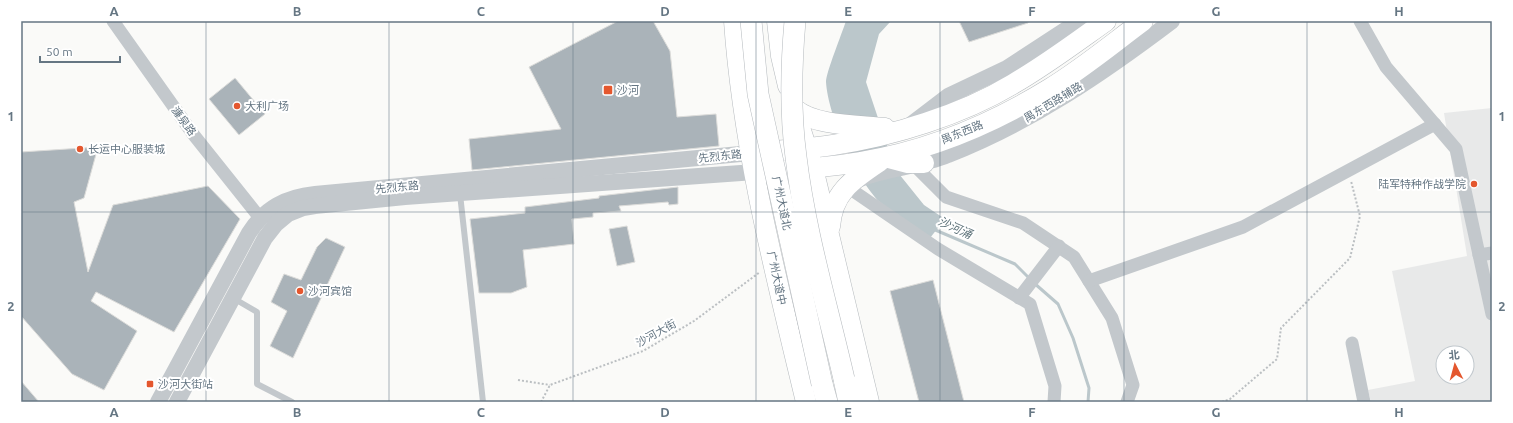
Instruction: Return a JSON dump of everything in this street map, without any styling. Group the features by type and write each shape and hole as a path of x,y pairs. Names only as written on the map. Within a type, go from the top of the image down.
{"highway":[{"name":"广州大道北","path":"751,21 760,101 825,393"},
{"name":"广州大道北","path":"795,21 792,98 796,156 807,220 849,402"}],"main road":[{"path":"734,21 742,103 751,153"},
{"path":"777,21 784,71 813,168 869,402"},
{"name":"禺东西路","path":"751,153 834,145 872,132 904,128 939,118 981,101 1012,85 1054,48 1106,21"},
{"name":"禺东西路","path":"755,172 883,162 932,144 986,122 1082,76 1143,21"},
{"path":"795,109 800,114 809,118 872,132 883,162"},
{"name":"广州大道中","path":"751,153 806,402"},
{"path":"830,235 831,212 836,198 846,186 883,162 919,164"}],"street":[{"name":"濂泉路","path":"113,21 193,134 260,218"},
{"path":"1054,48 1079,21"},
{"name":"禺东西路辅路","path":"919,164 946,156 1008,129 1082,76 1172,21"},
{"path":"1360,21 1386,67 1456,149 1486,254 1492,314"},
{"path":"1089,281 1243,227 1435,124"},
{"name":"先烈东路","path":"177,402 270,230 282,219 295,211 315,206 460,187 751,153"},
{"path":"919,164 946,197 1023,223 1055,252 1074,257 1112,318 1133,385 1127,402"},
{"name":"先烈东路","path":"158,402 249,233 260,218 283,201 305,195 755,172"},
{"path":"846,186 938,249 1021,295 1030,304 1055,386 1054,402"},
{"path":"1021,295 1055,252"},
{"path":"1352,343 1364,402"}],"lane":[{"path":"460,187 483,402"},
{"path":"233,298 257,312 257,384 292,402"}],"path":[{"path":"1222,402 1230,399 1277,359 1281,328 1350,258 1360,216 1348,170"},
{"name":"沙河大街","path":"550,385 644,351 694,321 774,262"},
{"path":"518,380 550,385 541,402"}],"shaded area":[{"path":"846,21 891,21 879,34 866,82 895,169 924,205 945,219 930,238 896,216 875,197 855,167 838,131 832,113 826,82 831,62"},
{"name":"陆军特种作战学院","path":"1492,108 1492,402 1371,402 1368,390 1415,381 1392,271 1467,256 1444,113"}],"building":[{"name":"沙河","path":"618,21 653,21 670,51 677,117 716,114 719,146 472,170 469,139 561,129 529,67"},
{"path":"959,21 1028,21 1028,23 969,42"},
{"name":"大利广场","path":"235,78 265,114 239,135 209,99"},
{"path":"98,147 84,198 74,202 88,272 113,205 208,186 240,219 174,332 96,292 91,301 137,331 104,390 72,374 21,316 21,152"},
{"path":"678,187 678,204 669,205 668,202 619,206 621,211 593,213 593,217 572,219 574,244 523,250 527,287 511,293 479,293 470,219 525,213 525,207 599,198 599,196"},
{"path":"627,226 635,262 617,266 609,229"},
{"name":"沙河宾馆","path":"326,238 345,247 293,358 270,346 287,311 271,302 284,274 301,280 317,247"},
{"path":"933,280 964,402 919,402 890,291"},
{"path":"21,381 39,402 21,402"}],"waterway":[{"name":"沙河涌","path":"933,229 1015,264 1030,279"},
{"name":"沙河涌","path":"1034,283 1058,304 1073,338 1089,388 1088,402"}],"place":[{"name":"沙河","path":"608,90"},
{"name":"大利广场","path":"237,106"},
{"name":"长运中心服装城","path":"80,149"},
{"name":"陆军特种作战学院","path":"1474,184"},
{"name":"沙河宾馆","path":"300,291"},
{"name":"沙河大街站","path":"150,384"}]}
